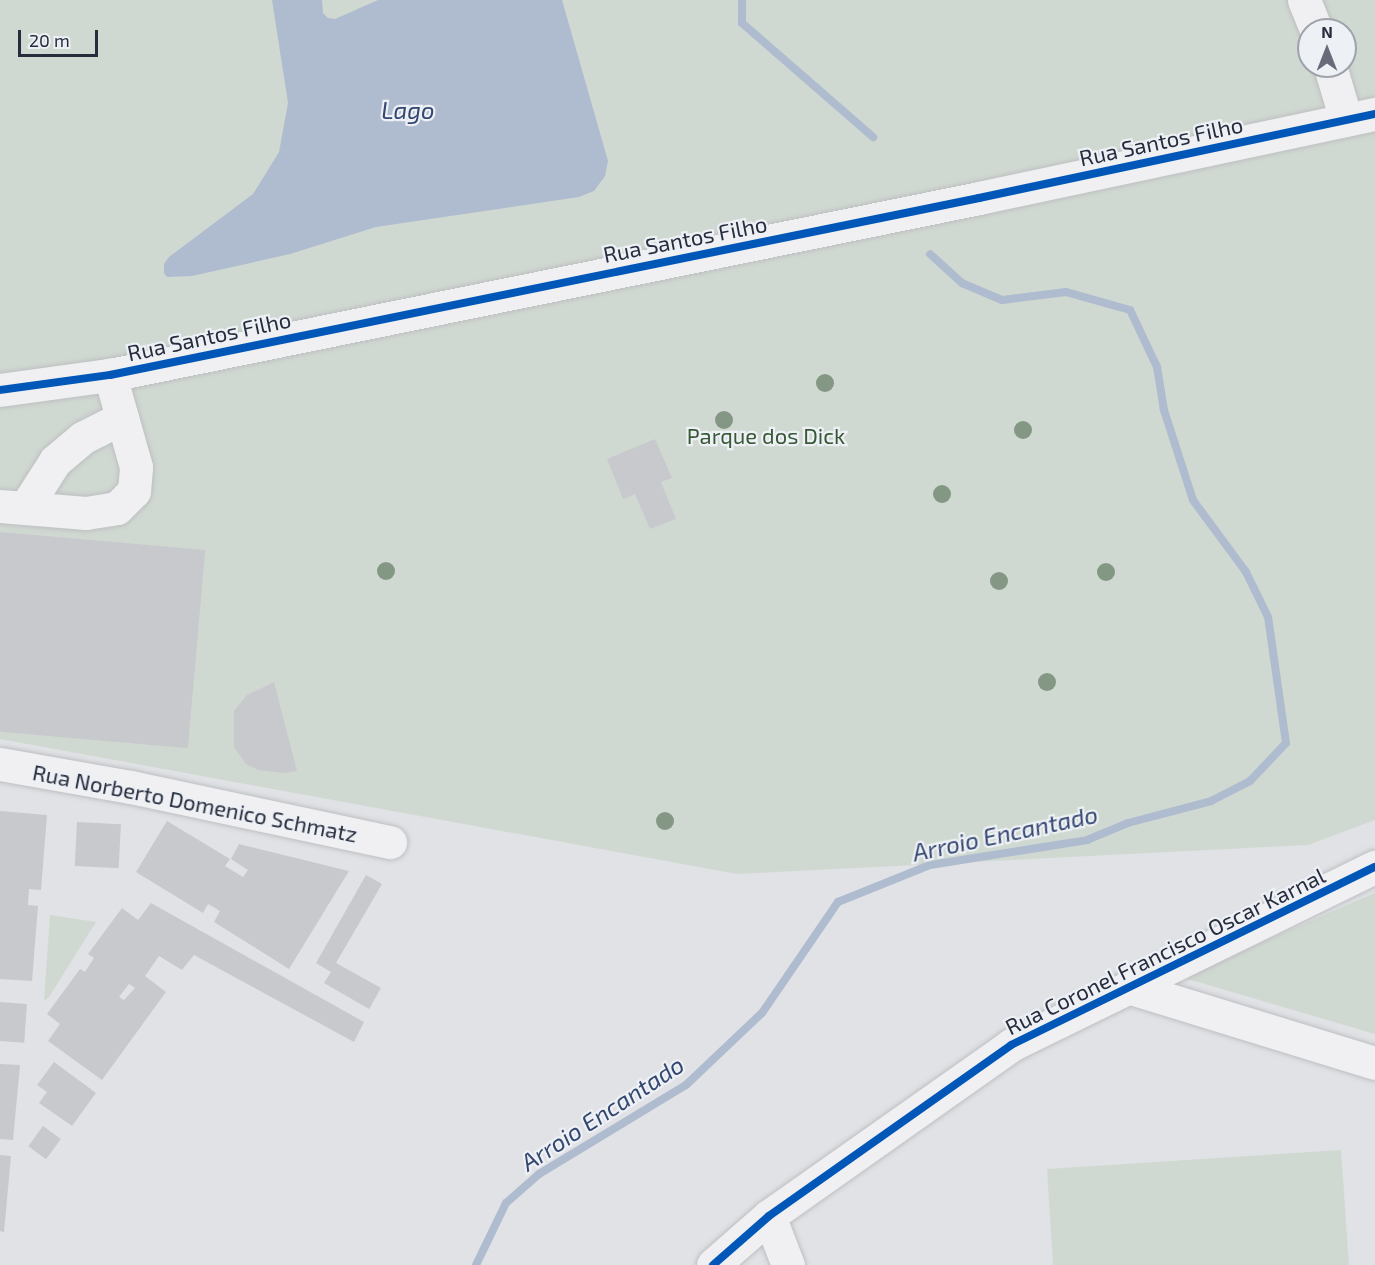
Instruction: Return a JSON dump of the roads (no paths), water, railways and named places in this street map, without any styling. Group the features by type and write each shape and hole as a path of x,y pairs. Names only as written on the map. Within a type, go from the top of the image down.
{"street":[{"path":"1304,0 1311,18"},
{"path":"1337,78 1360,117"},
{"name":"Rua Santos Filho","path":"0,390 110,375 980,198 1360,117"},
{"path":"12,507 86,513 117,508 134,491 135,467 110,375"},
{"path":"12,507 55,461 82,438 122,418"},
{"name":"Rua Norberto Domenico Schmatz","path":"0,764 130,787 390,842"},
{"name":"Rua Coronel Francisco Oscar Karnal","path":"713,1265 769,1216 1011,1045 1375,867"},
{"path":"1128,987 1375,1063"},
{"path":"769,1216 788,1265"}],"water":[{"name":"Lago","path":"272,0 322,0 323,13 328,18 335,19 378,0 562,0 608,161 605,176 594,191 579,197 376,227 290,254 192,276 167,277 164,273 164,264 169,257 253,194 279,152 288,103"}],"waterway":[{"name":"Arroio Encantado","path":"742,0 742,23 873,137"},
{"name":"Arroio Encantado","path":"476,1265 506,1203 539,1174 686,1085 762,1013 838,902 930,865 1087,840 1128,823 1211,801 1250,781 1286,743 1268,617 1246,572 1193,500 1164,410 1157,367 1130,310 1066,292 1002,300 962,283 930,254"}],"park label":[{"name":"Parque dos Dick","path":"766,436"}]}
